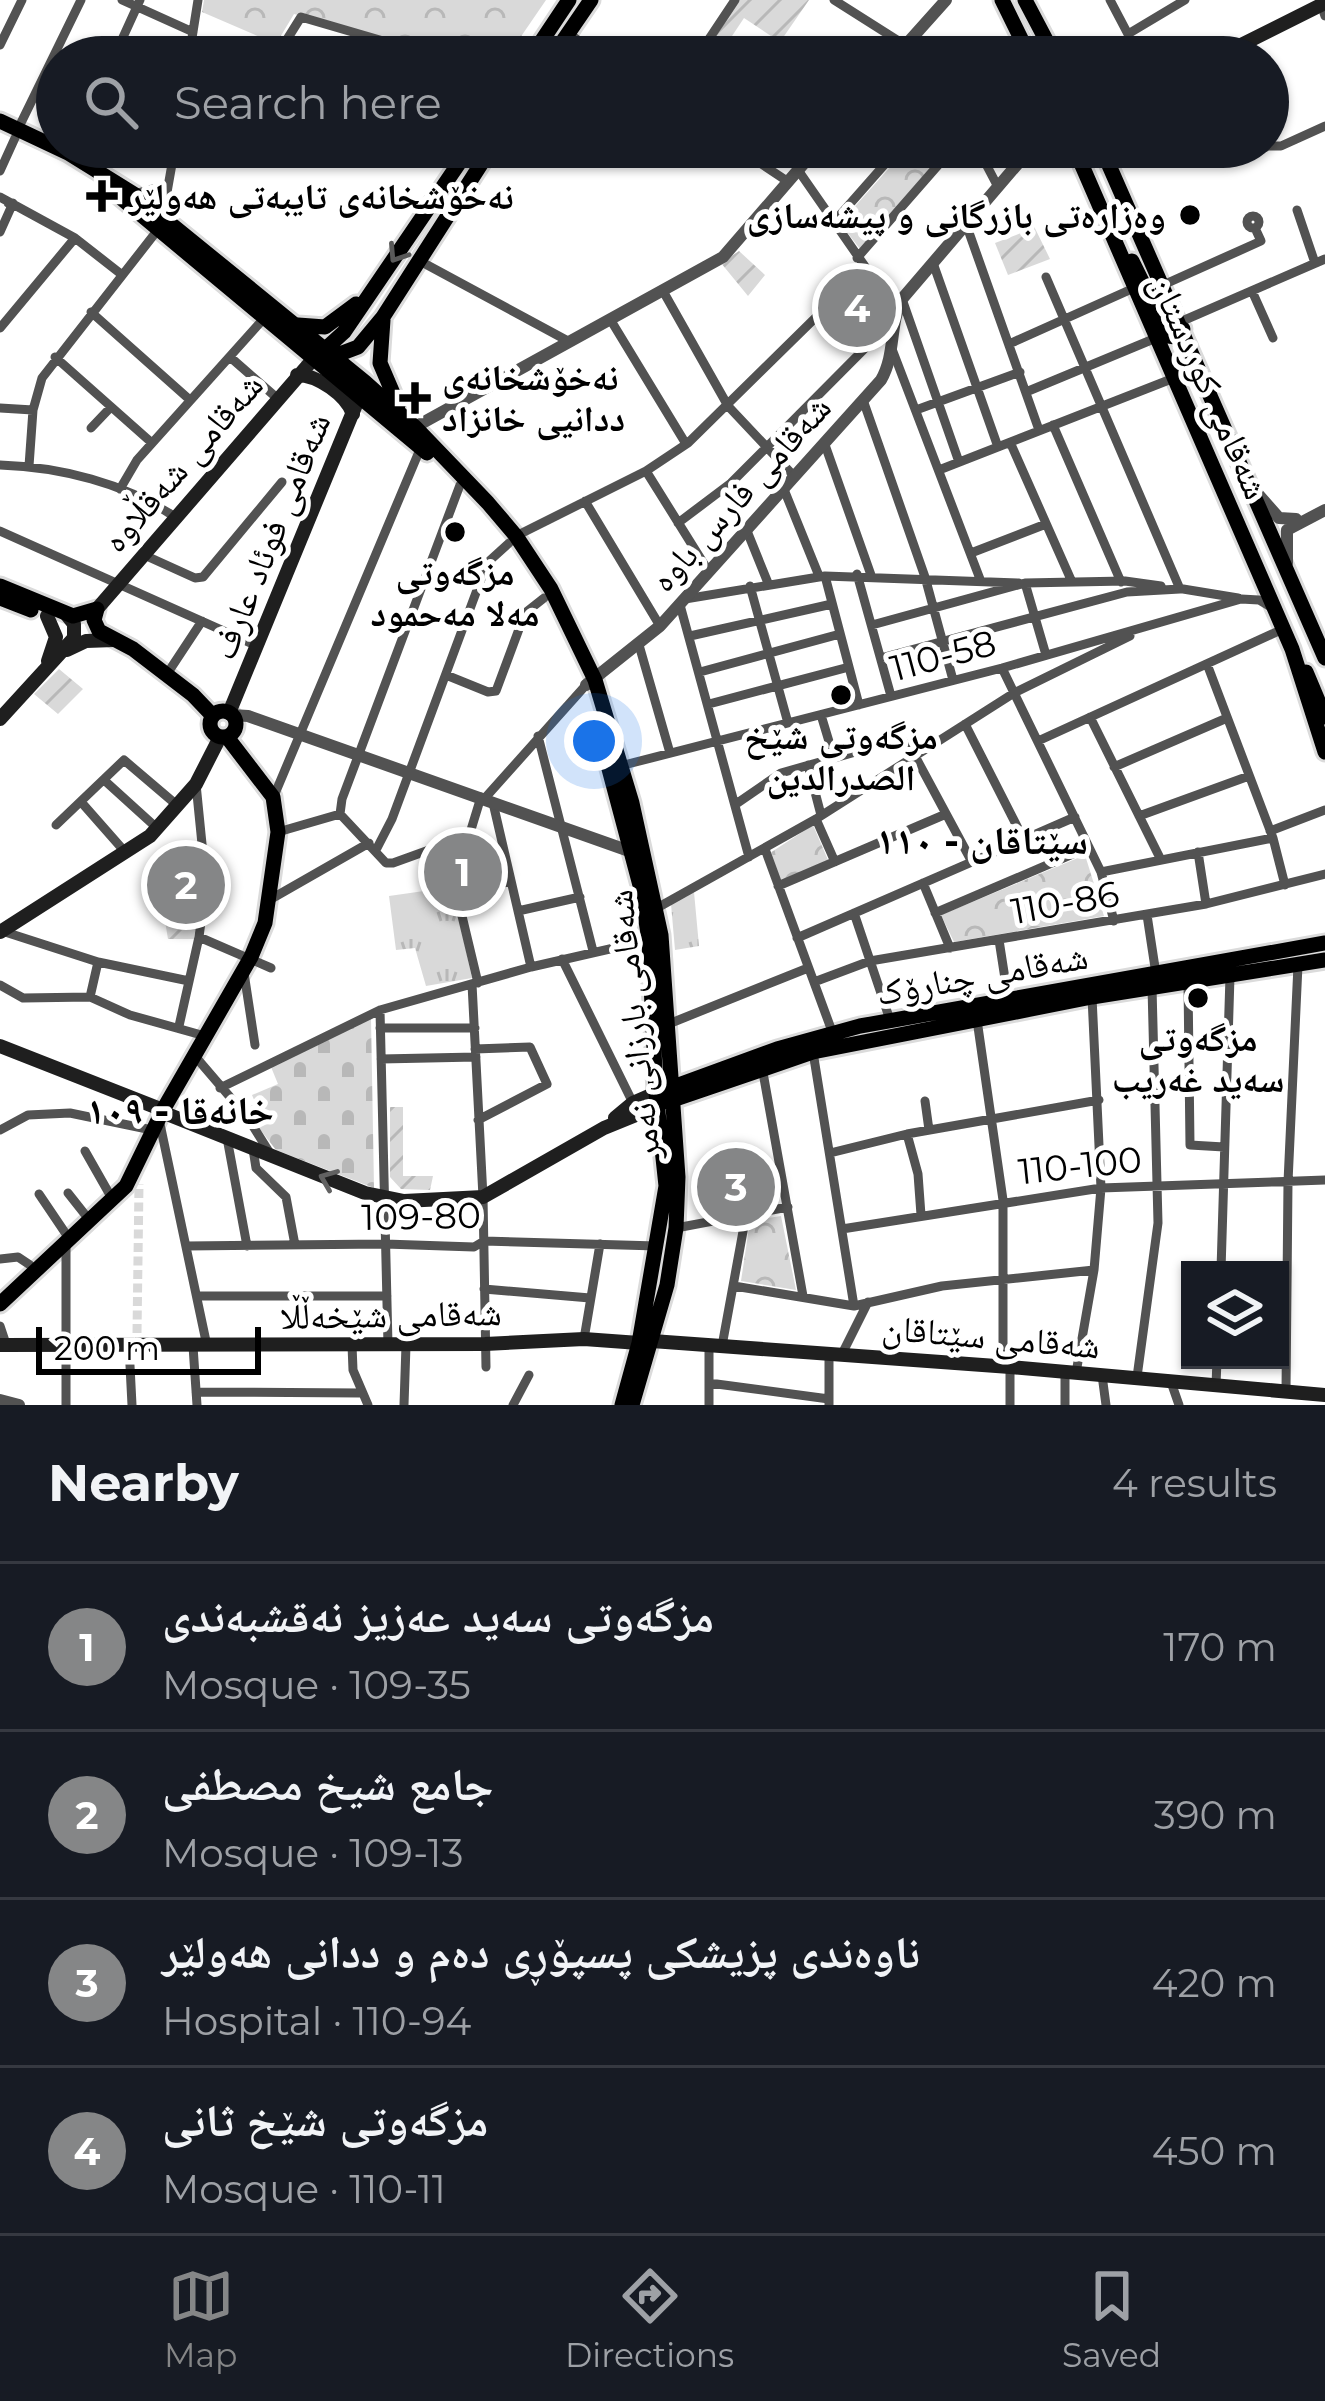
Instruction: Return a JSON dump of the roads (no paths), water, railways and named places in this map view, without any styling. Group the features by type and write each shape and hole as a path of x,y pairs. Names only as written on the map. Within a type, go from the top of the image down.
{"main road":[{"path":"545,36 569,0"},
{"path":"566,36 591,0"},
{"path":"1002,0 1020,36"},
{"path":"1025,0 1044,36"},
{"path":"1258,36 1325,2"},
{"path":"1277,36 1325,14"},
{"path":"0,121 11,133"},
{"path":"77,168 161,221 292,322 359,387 405,423"},
{"path":"96,168 134,194 266,316 326,355 358,347 383,317 478,168"},
{"path":"326,355 456,168"},
{"name":"شەقامی کوردستان","path":"1082,168 1325,718"},
{"name":"شەقامی کوردستان","path":"1112,168 1325,658"},
{"path":"1089,181 1103,196 1169,336 1175,337 1181,325"},
{"path":"292,322 325,327 373,291"},
{"path":"359,387 383,317"},
{"path":"383,317 383,378 405,423 508,544 590,682 632,852 649,940 664,1097 666,1186 645,1342 622,1405"},
{"name":"شەقامی شەقڵاوە","path":"97,609 297,375 326,355"},
{"path":"1173,373 1174,358 1187,356 1205,380"},
{"path":"297,375 307,375 347,399 353,415"},
{"name":"شەقامی فوئاد عارف","path":"225,714 344,437 359,387"},
{"path":"344,437 376,419 405,423"},
{"name":"شەقامی بارزانی نەمر","path":"405,423 551,590 620,766 657,908 667,1025 664,1097 678,1177 676,1228 632,1405"},
{"path":"0,586 143,651 167,674 225,714 236,729 224,737 196,784 158,829 1,932"},
{"path":"0,598 70,621 97,609 96,627 116,640"},
{"path":"39,675 55,645 47,616"},
{"path":"0,719 74,638 70,621"},
{"path":"62,652 82,642 116,640"},
{"name":"شەقامی کوردستان","path":"1316,640 1325,671"},
{"name":"شەقامی کوردستان","path":"1292,649 1325,752"},
{"path":"0,1304 126,1186 247,964 271,899 273,797 224,737"},
{"name":"شەقامی چنارۆک","path":"664,1097 813,1052 1092,997 1325,943"},
{"name":"شەقامی چنارۆک","path":"664,1097 777,1049 890,1020 1008,998 1154,980 1188,982 1325,960"},
{"path":"0,1046 159,1118 232,1140 382,1198 404,1201 483,1198 664,1097"},
{"path":"604,1128 633,1103 664,1097"},
{"name":"شەقامی سێتاقان","path":"645,1342 1006,1366 1325,1395"},
{"name":"شەقامی شێخەڵڵا","path":"3,1344 645,1342"}],"street":[{"path":"0,45 22,0"},
{"path":"63,36 82,0"},
{"path":"122,0 138,3 193,32"},
{"path":"192,36 198,0"},
{"path":"711,36 735,0"},
{"path":"834,0 902,36"},
{"path":"913,36 946,0"},
{"path":"1110,0 1128,34 1178,2"},
{"path":"123,36 138,3"},
{"path":"289,36 301,17 365,36"},
{"path":"568,33 572,36"},
{"path":"0,171 11,133 36,86"},
{"path":"1289,142 1325,126"},
{"path":"29,466 33,410 42,378 161,221 171,168"},
{"path":"768,168 787,181"},
{"path":"833,223 881,168"},
{"path":"857,258 936,168"},
{"path":"988,168 998,187"},
{"path":"678,523 731,483 859,354 1014,168"},
{"path":"405,423 723,257 798,170 897,309 959,462"},
{"path":"134,194 167,185"},
{"path":"0,200 13,202 75,238 121,274"},
{"path":"0,232 13,202"},
{"path":"1181,325 1320,261 1298,210"},
{"path":"966,224 1040,430"},
{"path":"1163,285 1261,241 1255,228"},
{"path":"0,328 75,238"},
{"path":"418,260 568,341"},
{"path":"933,263 998,447"},
{"path":"271,899 372,847 409,771 488,563 508,544 686,444 865,269"},
{"path":"1046,277 1180,589"},
{"path":"1009,344 1133,288"},
{"path":"1252,290 1273,338"},
{"path":"663,291 728,406 766,447 788,481 832,604 859,705"},
{"path":"829,304 859,354"},
{"name":"شەقامی فارس باوە","path":"590,682 660,626 886,373 897,309"},
{"path":"91,312 190,400"},
{"path":"120,489 152,443 266,316"},
{"path":"610,319 686,444"},
{"path":"1026,392 1156,338"},
{"path":"892,348 980,579"},
{"path":"56,357 152,443"},
{"path":"230,357 277,398"},
{"path":"916,410 1020,372"},
{"path":"939,470 1173,373"},
{"path":"863,400 925,577 953,680"},
{"path":"91,428 111,407"},
{"path":"0,408 33,410"},
{"path":"1053,425 1123,593"},
{"path":"824,442 871,575"},
{"path":"1010,442 1072,582"},
{"path":"273,797 421,447"},
{"path":"0,465 29,466 120,489 175,517"},
{"path":"646,470 709,572"},
{"path":"142,554 203,578 282,482"},
{"path":"1249,484 1279,518 1304,518"},
{"path":"340,814 460,485"},
{"path":"585,501 660,626"},
{"path":"1288,570 1286,532 1325,510"},
{"path":"970,554 1046,524"},
{"path":"0,531 114,592 202,621 257,646"},
{"path":"746,531 768,583"},
{"path":"503,566 508,544"},
{"path":"1241,599 1253,587 1257,567"},
{"path":"857,574 891,697"},
{"path":"749,857 682,602 768,583 857,574 1025,584 1120,581 1259,600 1275,610"},
{"path":"872,625 1025,584"},
{"path":"1025,584 1046,655"},
{"path":"750,586 788,723"},
{"path":"881,658 1123,593 1180,589"},
{"path":"446,675 496,691 525,613 544,598"},
{"name":"110-58","path":"620,766 1002,668 1241,599"},
{"path":"690,637 832,604"},
{"path":"167,674 202,621"},
{"path":"657,908 818,817 1014,693 1153,625"},
{"path":"1038,741 1283,629"},
{"path":"700,672 840,634"},
{"path":"639,645 670,753"},
{"path":"1207,664 1286,885"},
{"path":"709,704 849,667"},
{"path":"1002,668 1101,872 1114,921"},
{"path":"340,814 386,862 465,837 486,799 590,682"},
{"path":"225,714 248,716 632,852"},
{"path":"821,715 834,758"},
{"path":"1090,717 1161,860"},
{"path":"1114,767 1227,718"},
{"path":"965,724 1024,840"},
{"path":"538,736 593,951"},
{"path":"736,804 782,773 899,740 972,862"},
{"path":"56,825 124,760 178,806"},
{"path":"808,765 818,817 835,862"},
{"path":"1139,816 1249,776"},
{"path":"104,780 158,829"},
{"path":"179,1026 206,884 196,784"},
{"path":"486,799 531,968"},
{"path":"82,803 126,854"},
{"path":"1101,872 1271,834 1325,810"},
{"path":"273,835 340,814"},
{"path":"778,886 946,814"},
{"path":"797,938 1075,817"},
{"path":"765,848 833,1034"},
{"path":"935,913 1089,848"},
{"path":"1198,852 1206,904"},
{"name":"110-86","path":"814,982 870,961 1206,904 1325,874"},
{"path":"486,1367 475,983 457,899 460,892 511,881"},
{"path":"923,883 950,948"},
{"path":"518,911 580,897"},
{"path":"854,913 890,1020"},
{"path":"1136,1378 1158,1223 1154,980 1147,915"},
{"path":"1,932 98,962 189,982"},
{"path":"199,937 247,964 272,968"},
{"path":"220,1088 380,1010 649,940"},
{"path":"999,940 1008,998"},
{"path":"562,959 633,1103"},
{"path":"90,997 98,962"},
{"path":"247,964 255,1045"},
{"path":"1286,1391 1288,1182 1298,964"},
{"path":"667,1025 808,968"},
{"path":"1221,1261 1229,975"},
{"path":"1188,982 1190,1145 1224,1147"},
{"path":"0,986 23,998 90,997 130,1015 205,1036"},
{"path":"1065,1405 1094,1270 1101,1188 1092,997"},
{"path":"380,1010 388,1345"},
{"path":"977,1020 1003,1201 1010,1405"},
{"path":"380,1028 475,1028"},
{"path":"381,1059 530,1047 547,1084 478,1120"},
{"path":"813,1052 854,1306"},
{"path":"194,1055 250,1120 273,1157"},
{"path":"762,1067 803,1297"},
{"path":"830,1153 907,1134 1099,1100"},
{"path":"925,1101 929,1130"},
{"path":"0,1130 28,1115 159,1118 197,1297 196,1405"},
{"path":"247,1246 232,1140 250,1120"},
{"path":"907,1134 918,1174 921,1215"},
{"path":"253,1149 256,1168 286,1197 295,1245"},
{"path":"85,1151 110,1195"},
{"path":"139,1184 141,1152"},
{"name":"110-100","path":"842,1229 1101,1188 1325,1180"},
{"path":"68,1192 87,1217"},
{"path":"39,1194 66,1240 66,1405"},
{"path":"676,1228 788,1207"},
{"path":"709,1405 715,1346 734,1286 746,1215"},
{"name":"109-80","path":"186,1246 474,1247 484,1241 658,1246"},
{"path":"584,1339 600,1244"},
{"path":"1,1260 18,1257 30,1265"},
{"path":"734,1286 854,1306 942,1286 1094,1270"},
{"path":"484,1289 590,1298"},
{"path":"197,1297 387,1296"},
{"path":"709,1383 829,1402 836,1353 868,1302"},
{"path":"0,1326 3,1344"},
{"path":"132,1405 134,1342"},
{"path":"352,1345 353,1370 368,1405"},
{"path":"404,1405 406,1345"},
{"path":"1216,1385 1217,1369"},
{"path":"1102,1375 1106,1405"},
{"path":"513,1405 529,1376"},
{"path":"1170,1381 1179,1405"},
{"path":"196,1392 360,1393"},
{"path":"0,1400 19,1405"}],"tunnel":[{"path":"137,1333 139,1184"}],"place":[{"name":"نەخۆشخانەی تایبەتی هەولێر","path":"102,196"},
{"name":"وەزارەتی بازرگانی و پیشەسازی","path":"1190,215"},
{"name":"مزگەوتی شێخ ثانی","path":"857,308"},
{"name":"نەخۆشخانەی ددانیی خانزاد","path":"415,398"},
{"name":"مزگەوتی مەلا مەحمود","path":"455,532"},
{"name":"مزگەوتی شێخ الصدرالدين","path":"841,695"},
{"name":"مزگەوتی سەید عەزیز نەقشبەندی","path":"463,872"},
{"name":"جامع شيخ مصطفى","path":"186,885"},
{"name":"مزگەوتی سەید غەریب","path":"1198,998"},
{"name":"ناوەندی پزیشکی پسپۆڕی دەم و ددانی هەولێر","path":"736,1187"}],"district":[{"name":"سێتاقان - ١١٠","path":"982,840"},
{"name":"خانەقا - ١٠٩","path":"180,1110"}]}
